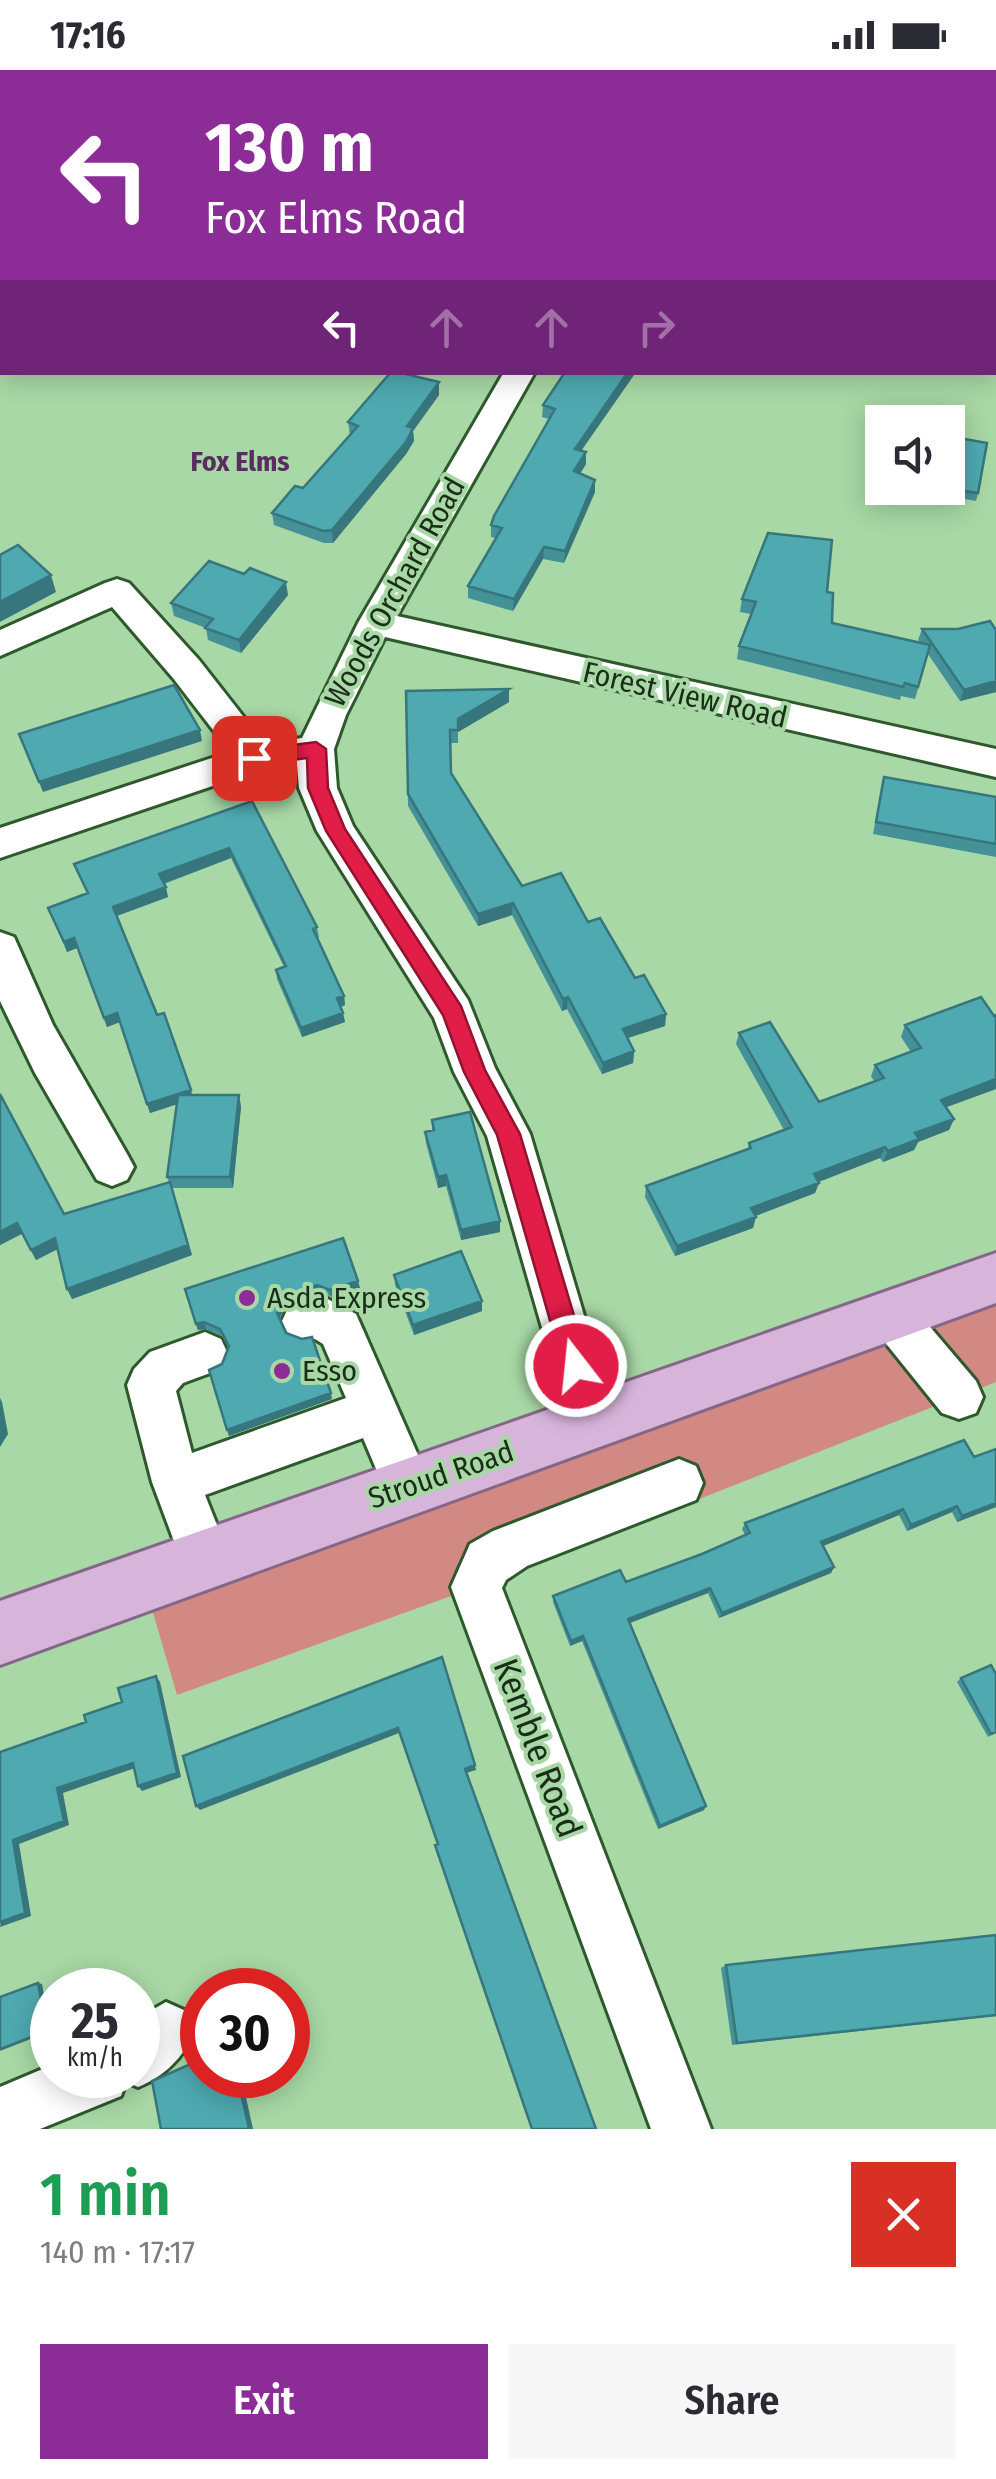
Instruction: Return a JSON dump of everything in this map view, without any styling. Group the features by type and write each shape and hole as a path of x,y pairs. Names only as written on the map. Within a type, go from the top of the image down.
{"main road":[{"name":"Stroud Road","path":"0,1634 996,1278"}],"street":[{"name":"Woods Orchard Road","path":"518,375 374,623 328,715 316,749 318,788 336,831 453,1012 475,1072 508,1134 576,1366 597,1422"},
{"path":"0,644 118,592 186,668 254,758"},
{"name":"Forest View Road","path":"374,623 996,764"},
{"path":"0,843 254,758 316,749"},
{"path":"0,948 14,993 42,1049 112,1167"},
{"path":"306,1321 320,1316 340,1329 408,1487"},
{"path":"892,1316 959,1397"},
{"path":"205,1354 167,1366 151,1386 176,1482 206,1558"},
{"path":"176,1482 374,1412"},
{"name":"Kemble Road","path":"678,1483 512,1548 488,1562 476,1587 681,2129"},
{"path":"0,2116 44,2098"}],"shaded area":[{"path":"996,1278 996,1382 476,1587 177,1695 144,1582"}],"building":[{"path":"388,375 439,382 407,426 413,428 406,442 332,530 323,531 272,513 295,486 303,488 358,426 348,422"},
{"path":"563,375 626,375 575,449 586,452 574,471 595,480 565,551 544,547 514,599 468,586 502,528 491,525 494,516 555,409 543,405"},
{"path":"965,439 987,443 978,493 965,491"},
{"path":"768,533 832,540 827,592 833,593 832,623 930,645 918,687 905,683 903,687 739,646 756,602 742,599"},
{"path":"18,545 51,575 0,602 0,555"},
{"path":"209,561 244,574 250,568 286,582 239,640 205,628 213,619 171,603"},
{"path":"990,621 996,630 996,681 964,690 922,629 958,629"},
{"path":"174,685 200,730 39,782 19,734"},
{"path":"509,689 458,719 458,730 450,730 451,773 522,886 561,873 588,922 600,918 635,978 644,975 666,1014 623,1029 634,1051 603,1063 568,997 563,999 513,903 478,914 408,794 406,691"},
{"path":"884,777 996,797 996,844 876,822"},
{"path":"252,801 317,927 313,929 344,996 337,998 343,1013 301,1028 276,970 286,966 229,848 159,874 166,887 113,907 157,1015 164,1013 191,1090 147,1104 117,1013 104,1018 74,938 64,942 48,908 88,893 74,864"},
{"path":"981,997 996,1015 996,1079 941,1100 954,1119 915,1133 919,1139 888,1151 885,1147 814,1174 819,1183 751,1208 756,1217 677,1246 646,1186 751,1148 749,1143 792,1127 739,1033 770,1022 819,1102 884,1078 875,1065 921,1048 905,1025"},
{"path":"0,1094 64,1214 170,1182 188,1245 67,1289 55,1238 31,1250 17,1223 0,1232"},
{"path":"178,1095 239,1095 230,1177 167,1177"},
{"path":"470,1112 500,1221 461,1230 446,1175 438,1177 425,1132 434,1130 432,1120"},
{"path":"343,1238 358,1281 330,1290 317,1285 286,1296 277,1313 286,1333 302,1339 312,1337 331,1393 227,1430 209,1370 222,1364 229,1346 220,1329 204,1322 196,1324 185,1289"},
{"path":"461,1251 482,1301 413,1325 394,1275"},
{"path":"964,1440 974,1457 996,1449 996,1503 962,1516 957,1506 911,1525 903,1509 821,1542 834,1567 722,1613 710,1588 628,1619 706,1806 660,1826 583,1636 571,1641 553,1596 620,1570 626,1582 702,1554 750,1533 745,1523"},
{"path":"442,1657 475,1765 465,1769 596,2129 532,2129 398,1728 196,1806 183,1756"},
{"path":"991,1665 996,1674 996,1732 991,1734 961,1678"},
{"path":"156,1676 177,1773 138,1786 133,1763 57,1788 64,1821 13,1840 25,1913 0,1922 0,1752 86,1722 84,1715 122,1702 118,1688"},
{"path":"996,1935 996,2015 737,2043 726,1965"},
{"path":"30,1986 30,2038 0,2049 0,1997"},
{"path":"180,2069 180,2098 242,2098 249,2129 161,2129 155,2098 160,2098 160,2077"}],"place":[{"name":"Asda Express","path":"247,1298"},
{"name":"Esso","path":"282,1371"}],"district":[{"name":"Fox Elms","path":"240,461"}],"route":[{"path":"254,758 316,749 318,788 336,831 453,1012 475,1072 508,1134 576,1366"}]}
